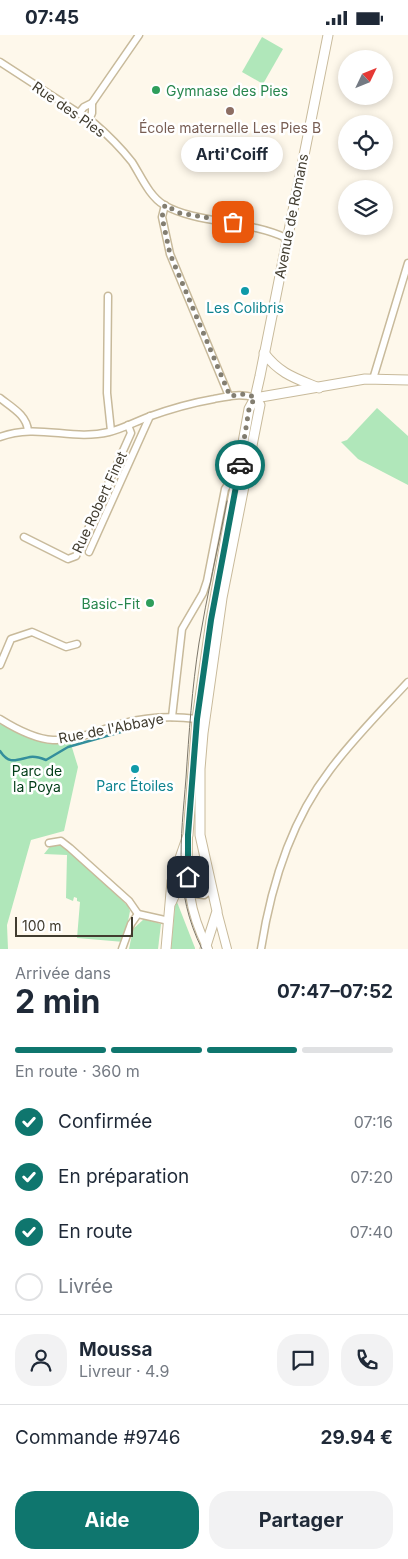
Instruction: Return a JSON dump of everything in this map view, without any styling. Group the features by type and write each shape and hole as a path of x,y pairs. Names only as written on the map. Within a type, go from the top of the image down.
{"main road":[{"name":"Avenue de Romans","path":"255,397 328,35"},
{"path":"264,353 275,367 285,374 319,388"},
{"path":"255,397 373,379 408,380"},
{"path":"166,949 172,881 188,835 197,719 211,620 249,409 255,397"},
{"path":"206,947 217,911 200,835 200,769 203,733 222,598 260,405 255,397"}],"street":[{"path":"79,113 84,107 92,103 139,35"},
{"name":"Rue des Pies","path":"0,62 79,113 107,134 130,160 156,198 165,205 180,213 257,227 286,238"},
{"path":"89,120 92,113 92,103"},
{"path":"165,205 162,217 170,254 230,396"},
{"path":"373,379 408,263"},
{"path":"108,295 107,393 111,431"},
{"name":"Rue Robert Finet","path":"0,437 18,431 42,430 70,435 91,435 111,431 186,404 244,394 255,397"},
{"path":"0,398 22,416 27,424 28,431"},
{"name":"Rue Robert Finet","path":"89,553 150,417"},
{"name":"Rue Robert Finet","path":"24,537 68,559 76,556 131,433 128,425"},
{"path":"172,717 182,629 207,581 225,489 232,480 238,478"},
{"path":"0,665 12,639 32,632 66,647 77,644"},
{"path":"262,949 268,905 276,877 300,819 328,771 408,682"},
{"name":"Rue de l'Abbaye","path":"0,719 31,735 55,740 76,737 127,723 172,717 197,719"},
{"path":"197,719 203,733"},
{"path":"188,835 187,867 191,911 206,947"},
{"path":"49,843 61,841 70,848 129,901 138,914 169,921"},
{"path":"187,867 200,869 208,874"},
{"path":"171,904 187,867"},
{"path":"188,887 196,894 204,895 211,890"},
{"path":"217,911 226,949"},
{"path":"122,949 131,924 138,914"}],"green space":[{"path":"262,37 283,49 263,84 242,72"},
{"path":"377,408 408,436 408,485 358,459 341,442 347,440"},
{"name":"Parc de la Poya","path":"0,724 39,740 70,741 78,767 64,831 31,840 7,925 8,949 0,949"},
{"path":"52,844 65,846 128,906 130,911 124,942 77,938 80,902 74,897 73,901 66,898 67,855 44,854"},
{"path":"177,902 195,949 171,949"},
{"path":"144,919 161,924 158,949 129,949 133,929"}],"waterway":[{"path":"0,751 10,760 30,757 46,760 68,747 135,728"}],"tram line":[{"path":"202,949 193,928 183,886 181,865 182,823 191,711 199,643 227,501"}],"way so far":[{"path":"233,222 180,213 165,205 162,217 170,254 203,338 230,396 244,394 255,397 249,409 240,465"}],"place":[{"name":"Gymnase des Pies","path":"156,90"},
{"name":"École maternelle Les Pies B","path":"230,111"},
{"name":"Arti'Coiff","path":"233,222"},
{"name":"Les Colibris","path":"245,291"},
{"name":"Basic-Fit","path":"150,603"},
{"name":"Parc Étoiles","path":"135,769"}],"route":[{"path":"188,877 188,835 197,719 211,620 240,465"}]}
